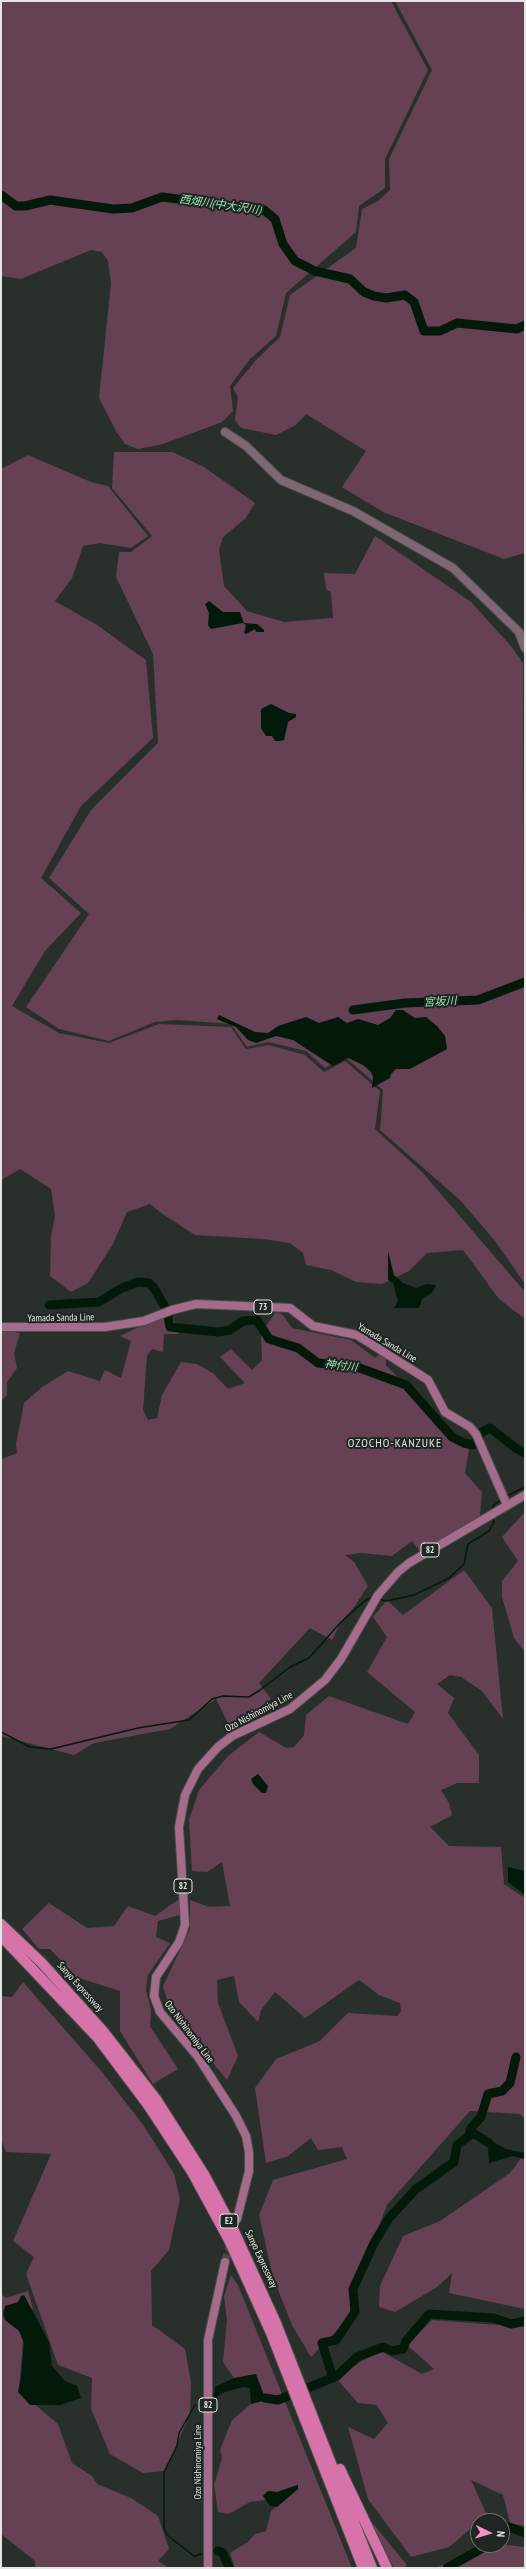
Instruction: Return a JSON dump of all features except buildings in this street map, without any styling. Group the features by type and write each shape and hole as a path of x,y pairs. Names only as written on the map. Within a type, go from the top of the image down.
{"highway":[{"name":"Sanyo Expressway","path":"1,1924 41,1962 103,2030 181,2135 234,2231 298,2374 372,2568"},
{"name":"Sanyo Expressway","path":"1,1936 97,2037 148,2105 192,2172 229,2240 271,2333 363,2568"},
{"path":"298,2374 387,2568"},
{"path":"346,2526 360,2568"}],"main road":[{"name":"Yamada Sanda Line","path":"1,1327 105,1327 144,1321 172,1310 196,1304 284,1306 296,1312 313,1326 357,1335 423,1376 432,1384 445,1412 470,1427 478,1438 504,1500"},
{"path":"504,1500 525,1495"},
{"name":"Ozo Nishinomiya Line","path":"237,2218 249,2170 249,2152 246,2136 236,2116 198,2057 160,2012 154,1996 156,1977 179,1942 185,1925 179,1827 183,1802 198,1769 218,1747 232,1736 290,1709 325,1680 341,1660 376,1598 391,1578 409,1562 493,1513 504,1500"},
{"name":"Ozo Nishinomiya Line","path":"208,2568 208,2340 225,2262"}],"street":[{"path":"225,432 246,446 281,480 353,511 454,568 519,632 525,648"}],"shaded area":[{"path":"1,1 391,1 428,70 385,159 385,188 359,206 356,232 286,293 276,336 250,359 230,386 233,411 222,422 163,444 138,449 125,444 116,431 99,398 111,283 108,261 102,252 91,250 21,279 1,276"},
{"path":"395,1 525,1 525,553 504,559 383,512 342,487 366,451 306,414 296,425 276,435 241,428 235,420 238,397 233,388 256,360 280,337 290,295 356,248 362,209 378,201 390,190 389,159 432,70"},
{"path":"114,452 173,452 204,467 255,503 245,519 223,537 219,550 224,586 247,611 284,622 333,618 331,592 326,589 324,573 355,574 375,536 471,602 511,646 523,663 525,1284 495,1241 460,1200 380,1130 383,1090 345,1057 325,1068 306,1051 268,1042 247,1047 231,1024 178,1020 155,1022 109,1041 59,1029 26,1007 89,914 49,878 91,810 158,743 153,654 116,577 119,552 131,552 152,536 112,488"},
{"path":"28,455 91,482 108,486 148,536 131,548 100,543 83,546 72,578 55,601 97,625 146,660 153,738 81,806 41,878 81,913 45,951 12,1006 59,1033 109,1043 159,1024 231,1027 246,1049 269,1045 305,1055 324,1072 345,1061 380,1091 375,1129 422,1172 525,1292 525,1319 499,1299 463,1250 427,1253 409,1271 382,1284 356,1282 331,1270 306,1265 303,1253 290,1243 263,1239 195,1235 150,1204 127,1212 113,1244 88,1283 71,1292 50,1276 51,1236 55,1216 51,1189 20,1169 1,1180 1,469"},
{"path":"209,601 223,612 240,612 244,623 257,624 264,630 264,632 256,632 255,629 246,634 244,633 246,625 243,623 211,629 208,625 209,613 205,604"},
{"path":"271,704 289,713 296,714 296,717 288,722 284,740 275,741 272,736 266,736 261,728 261,709"},
{"path":"396,1010 403,1010 415,1018 426,1017 437,1026 445,1036 447,1049 410,1069 396,1069 391,1074 390,1078 372,1088 373,1077 371,1072 363,1065 348,1058 333,1066 293,1040 276,1036 256,1043 248,1040 236,1027 217,1019 219,1015 255,1032 268,1033 278,1026 306,1017 319,1023 338,1017 347,1023 358,1019 378,1025 390,1018"},
{"path":"388,1251 394,1275 403,1283 416,1288 427,1284 436,1285 433,1292 422,1299 419,1308 394,1308 398,1301 393,1283 388,1280"},
{"path":"276,1312 283,1315 292,1328 351,1340 375,1358 381,1353 386,1357 386,1365 469,1450 465,1473 482,1492 480,1516 422,1554 412,1541 392,1556 361,1553 345,1555 354,1562 368,1586 354,1607 341,1622 332,1640 310,1628 259,1683 271,1699 231,1729 216,1699 170,1729 94,1743 74,1755 1,1736 1,1457 2,1459 17,1453 16,1444 24,1403 42,1387 68,1371 100,1381 105,1370 121,1378 131,1341 120,1336 151,1321 172,1315 179,1334 164,1334 163,1352 152,1349 147,1356 143,1410 148,1420 157,1418 162,1395 181,1362 197,1364 214,1374 228,1389 245,1383 220,1357 231,1349 252,1370 262,1360 261,1337 263,1330"},
{"path":"1,1330 20,1333 14,1353 17,1368 7,1382 7,1395 1,1401"},
{"path":"525,1512 525,1652 514,1638 502,1597 502,1581 518,1561 502,1537"},
{"path":"464,1570 492,1608 503,1719 482,1691 461,1677 450,1675 437,1684 454,1698 448,1713 479,1755 479,1783 457,1783 441,1790 449,1803 452,1815 430,1827 449,1846 501,1847 504,1884 525,1898 525,2119 520,2114 470,2111 387,2205 358,2281 357,2310 311,2357 292,2325 273,2277 259,2215 273,2180 347,2159 342,2147 318,2150 311,2138 288,2156 266,2163 255,2088 276,2059 320,2041 348,2013 397,2016 401,2011 400,2003 379,1995 359,1980 305,2018 275,1992 261,2010 258,2022 239,2002 234,1976 217,1980 218,2003 238,2056 227,2080 182,2026 168,2003 163,1986 190,1929 190,1900 209,1907 230,1906 222,1862 207,1872 192,1871 189,1820 199,1790 228,1756 259,1732 286,1748 294,1747 304,1735 306,1715 329,1696 408,1724 415,1712 367,1672 387,1637 373,1617 387,1600 403,1615"},
{"path":"258,1774 268,1786 266,1793 262,1793 253,1784 251,1779"},
{"path":"508,1867 525,1871 525,1895 508,1882"},
{"path":"179,1899 182,1909 180,1915 158,1921 156,1937 170,1943 148,1975 146,1990 151,2010 150,2026 178,2069 153,2084 120,2031 120,1991 76,1977 50,1949 39,1949 22,1929 49,1903 87,1928 114,1926 128,1906 155,1916"},
{"path":"23,1982 102,2072 144,2126 174,2174 180,2199 169,2250 151,2271 152,2325 185,2349 191,2382 190,2414 165,2471 143,2473 110,2454 91,2409 92,2378 58,2365 26,2274 34,2257 13,2241 51,2154 6,2152 1,2139 1,1996 12,1997"},
{"path":"492,2141 506,2149 525,2153 525,2159 513,2156 489,2163 488,2149"},
{"path":"525,2153 525,2309 449,2293 452,2273 437,2287 395,2312 379,2307 380,2286 403,2236 440,2221 510,2173"},
{"path":"231,2275 238,2285 352,2568 235,2568 230,2553 248,2542 255,2534 266,2531 271,2511 298,2489 297,2485 277,2492 268,2491 263,2496 266,2500 250,2502 229,2514 218,2512 214,2485 222,2458 220,2450 232,2420 251,2404 262,2401 241,2378 234,2378 223,2362 227,2320 224,2296"},
{"path":"28,2291 33,2309 14,2316 23,2339 19,2391 58,2424 72,2463 92,2476 97,2484 131,2498 158,2516 169,2549 158,2561 169,2568 35,2568 35,2561 1,2534 1,2294 6,2298"},
{"path":"24,2295 49,2342 52,2366 65,2381 77,2386 81,2398 60,2405 30,2405 18,2392 21,2378 24,2343 19,2331 5,2320 3,2314 5,2306 18,2302 21,2296"},
{"path":"432,2320 525,2327 525,2526 510,2523 510,2513 508,2513 503,2495 471,2480 486,2513 470,2513 470,2529 449,2547 411,2557 368,2499 348,2427 374,2439 388,2423 377,2405 358,2403 336,2378 379,2350 422,2374 434,2369 407,2345"},
{"path":"256,2374 265,2398 262,2401 251,2404 250,2388 243,2387 222,2393 213,2400 215,2387 234,2378"},
{"path":"298,2485 298,2489 277,2507 270,2506 263,2496 268,2491 277,2492"},
{"path":"370,2520 407,2565 404,2568 394,2568"},
{"path":"510,2545 525,2547 525,2568 435,2568 476,2553 510,2553"}],"waterway":[{"name":"西畑川(中大沢川)","path":"1,195 16,206 25,206 50,200 113,209 132,208 162,197 264,210 275,219 283,244 295,261 315,271 350,279 364,292 374,296 386,298 405,295 414,302 424,331 440,331 457,323 517,329 525,325"},
{"name":"宮坂川","path":"353,1010 405,1003 478,1000 525,982"},
{"name":"神付川","path":"49,1305 99,1302 122,1288 138,1282 149,1283 154,1288 165,1307"},
{"name":"神付川","path":"168,1316 170,1327 218,1332 230,1330 243,1321 257,1320 269,1339 298,1348 318,1363 357,1367 406,1385 452,1437 464,1443 473,1445 482,1432 490,1428 517,1449 525,1453"},
{"path":"507,1496 525,1487"},
{"path":"493,1510 493,1506 502,1499"},
{"path":"379,1599 386,1601 414,1595 449,1578 464,1564 468,1544 489,1531 494,1522 493,1516"},
{"path":"1,1732 30,1747 51,1749 138,1728 189,1720 212,1699 223,1696 249,1697 290,1667 309,1658 341,1622 367,1599 374,1598"},
{"path":"333,2378 322,2343 336,2340 355,2312 353,2289 374,2243 389,2218 416,2189 454,2162 457,2145 469,2136 471,2128 481,2117 488,2094 502,2091 510,2083 516,2057"},
{"path":"470,2131 489,2143"},
{"path":"265,2398 278,2400 337,2376 357,2357 383,2347 392,2351 403,2349 406,2341 429,2314 494,2318 511,2324 525,2321"},
{"path":"195,2405 179,2433 177,2446 164,2472 164,2527 167,2535 194,2556 206,2553"},
{"path":"510,2527 525,2533"},
{"path":"211,2551 218,2551 226,2568"},
{"path":"218,2551 223,2553 229,2568"},
{"path":"447,2568 474,2553"}],"tunnel":[{"path":"225,2262 231,2241"}],"district":[{"name":"OZOCHO-KANZUKE","path":"395,1444"}]}
